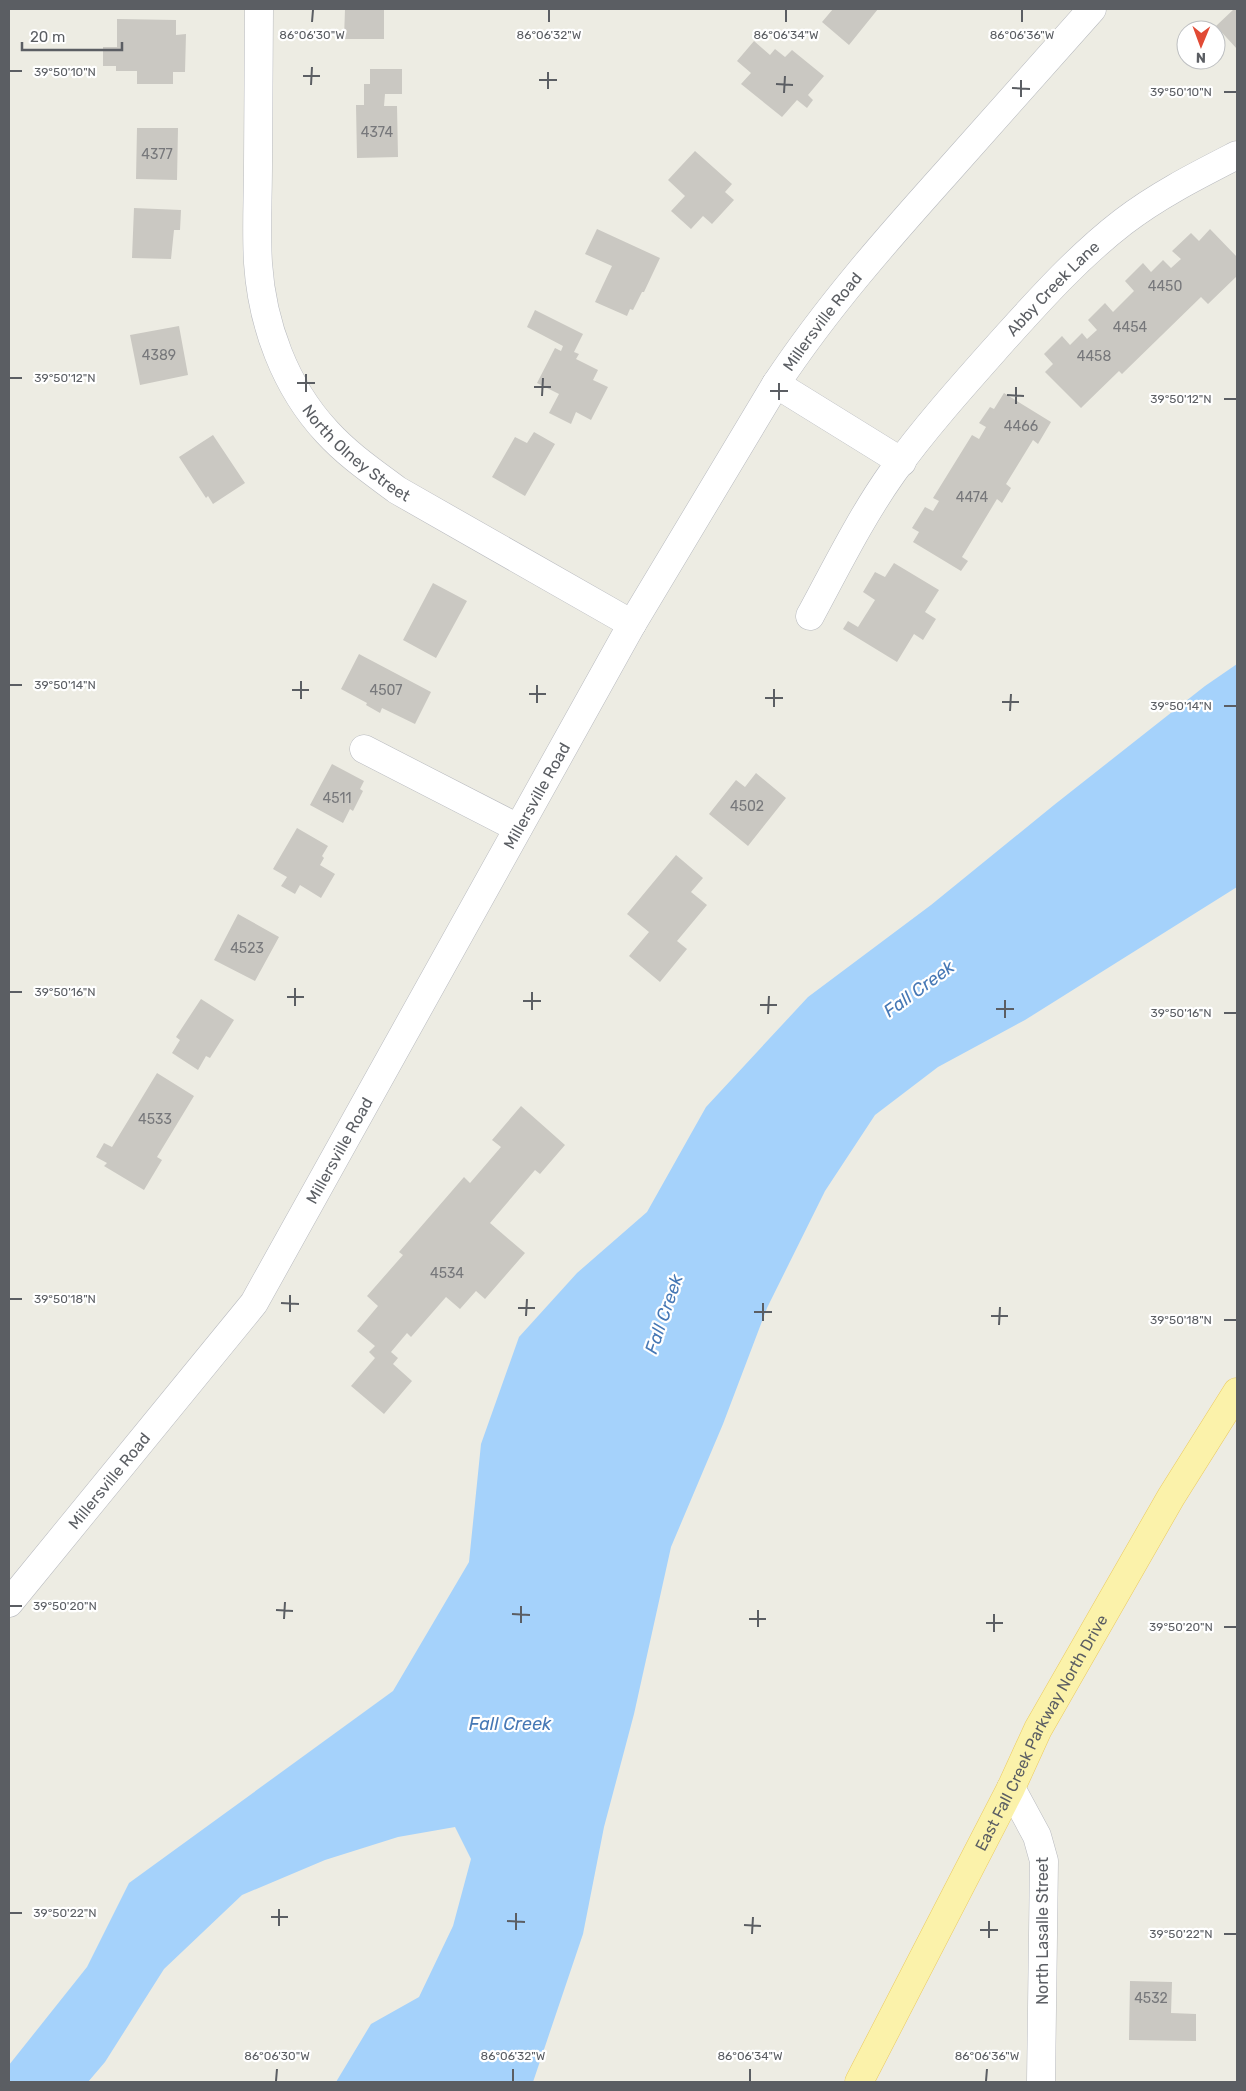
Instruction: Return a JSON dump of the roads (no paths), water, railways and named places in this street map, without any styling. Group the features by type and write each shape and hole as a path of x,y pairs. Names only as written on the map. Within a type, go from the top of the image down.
{"main road":[{"name":"East Fall Creek Parkway North Drive","path":"859,2082 1011,1788 1043,1721 1171,1497 1237,1392"}],"street":[{"name":"North Olney Street","path":"259,9 258,262 264,307 273,337 278,353 298,393 326,431 371,472 397,490 632,624"},
{"name":"Millersville Road","path":"9,1603 254,1303 632,624 776,384 833,304 906,218 1092,9"},
{"name":"Abby Creek Lane","path":"810,616 856,533 902,462 958,388 1054,284 1100,241 1137,212 1190,179 1237,155"},
{"path":"776,384 902,462"},
{"path":"364,749 518,828"},
{"name":"North Lasalle Street","path":"1011,1788 1037,1836 1044,1861 1042,2082"}],"water":[{"name":"Fall Creek","path":"1237,664 1237,887 1025,1020 938,1067 875,1115 825,1191 767,1308 723,1424 671,1547 634,1714 604,1827 583,1934 533,2082 336,2082 371,2024 419,1997 453,1926 471,1859 455,1827 398,1837 325,1860 242,1895 164,1969 105,2062 88,2082 9,2082 9,2065 87,1967 129,1883 393,1691 469,1562 481,1444 519,1337 577,1273 647,1212 706,1107 808,997 931,905 1205,686"}]}
